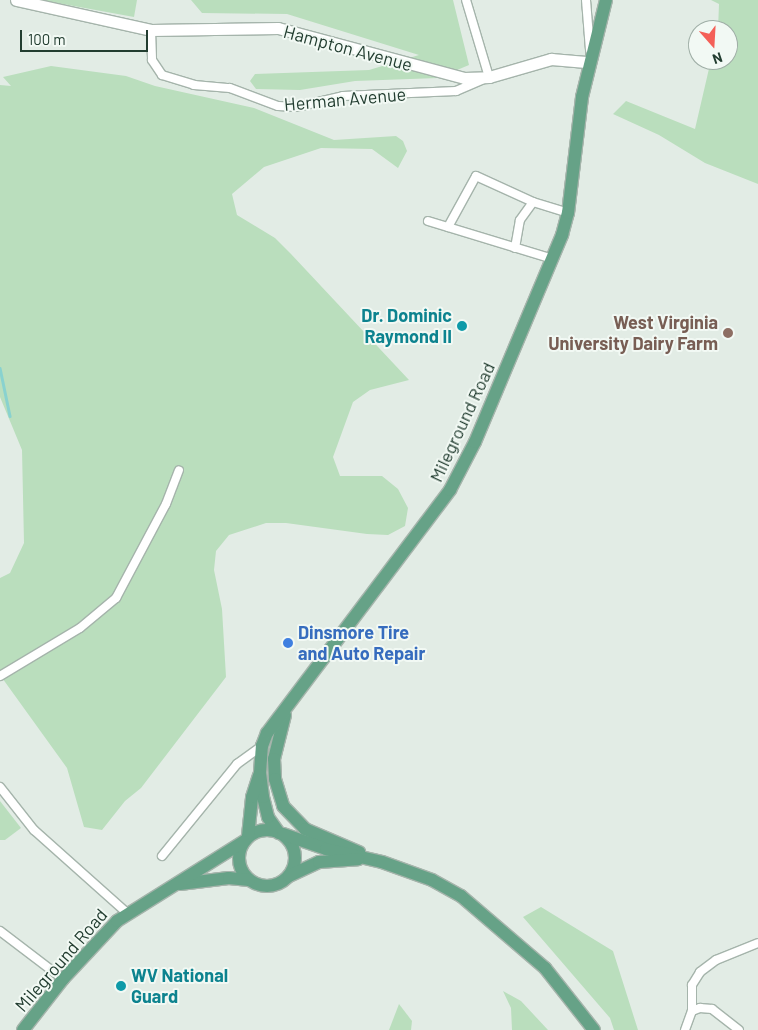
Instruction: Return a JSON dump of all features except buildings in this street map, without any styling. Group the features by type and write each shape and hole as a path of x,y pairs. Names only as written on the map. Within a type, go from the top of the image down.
{"main road":[{"name":"Mileground Road","path":"24,1030 63,979 127,913 178,884 246,839 252,797 260,772 263,745 297,690 450,490 475,442 553,259 568,213 589,62 606,0"},
{"path":"297,690 277,740 274,759 275,779 283,806 305,829 344,844 368,857 432,880 461,896 545,968 594,1030"},
{"name":"Mileground Road","path":"260,772 268,817 281,834"},
{"path":"265,829 326,849 368,857 319,862 289,876 274,886 258,885 249,880 239,864 246,839 265,829"},
{"path":"281,834 294,849 295,858 289,876"},
{"name":"Mileground Road","path":"178,884 229,878 249,880"}],"street":[{"name":"Hampton Avenue","path":"16,0 151,30 278,28 464,78 489,77 539,60 568,59 589,62"},
{"path":"466,0 489,77"},
{"path":"586,0 589,62"},
{"name":"Herman Avenue","path":"151,30 152,60 162,75 194,85 230,88 278,106 297,107 343,96 442,93 470,86 489,77"},
{"path":"448,227 476,176 533,202 568,213"},
{"path":"515,248 520,220 533,202"},
{"path":"428,221 553,259"},
{"path":"0,676 80,628 116,598 166,504 179,470"},
{"name":"Mileground Road","path":"162,856 237,764 263,745"},
{"path":"0,787 34,830 127,913"},
{"path":"0,931 63,979"},
{"path":"684,1030 692,1011 692,985 700,972 716,960 758,943"},
{"path":"692,1011 712,1009 739,1030"}],"green space":[{"path":"41,0 137,0 134,17"},
{"path":"191,0 453,0 469,65 438,78 355,81 300,90 256,89 250,81 255,74 369,70 419,55 287,14 202,13"},
{"path":"711,0 758,0 758,184 705,163 659,135 613,114 626,101 695,129 709,70 738,70 738,20 718,20 719,4"},
{"path":"51,66 126,76 155,86 254,108 334,140 396,136 403,141 407,151 398,168 372,149 321,148 264,167 232,194 237,215 275,238 409,380 370,390 353,402 333,457 340,476 382,476 398,489 408,508 405,526 388,535 286,523 266,523 229,535 216,551 214,570 222,609 226,677 141,788 125,801 102,830 84,827 67,768 0,675 0,578 10,573 24,543 22,450 0,397 0,85 11,86 3,77"},
{"path":"0,801 21,828 5,840 0,840"},
{"path":"541,907 613,951 638,1030 614,1030 610,1018 523,917"},
{"path":"503,991 521,1001 548,1030 512,1030 511,1008"},
{"path":"399,1004 412,1021 411,1030 389,1030"}],"waterway":[{"path":"0,368 10,416"}],"place":[{"name":"Dr. Dominic Raymond II","path":"462,326"},
{"name":"West Virginia University Dairy Farm","path":"728,333"},
{"name":"Dinsmore Tire and Auto Repair","path":"288,643"},
{"name":"WV National Guard","path":"121,986"}]}
